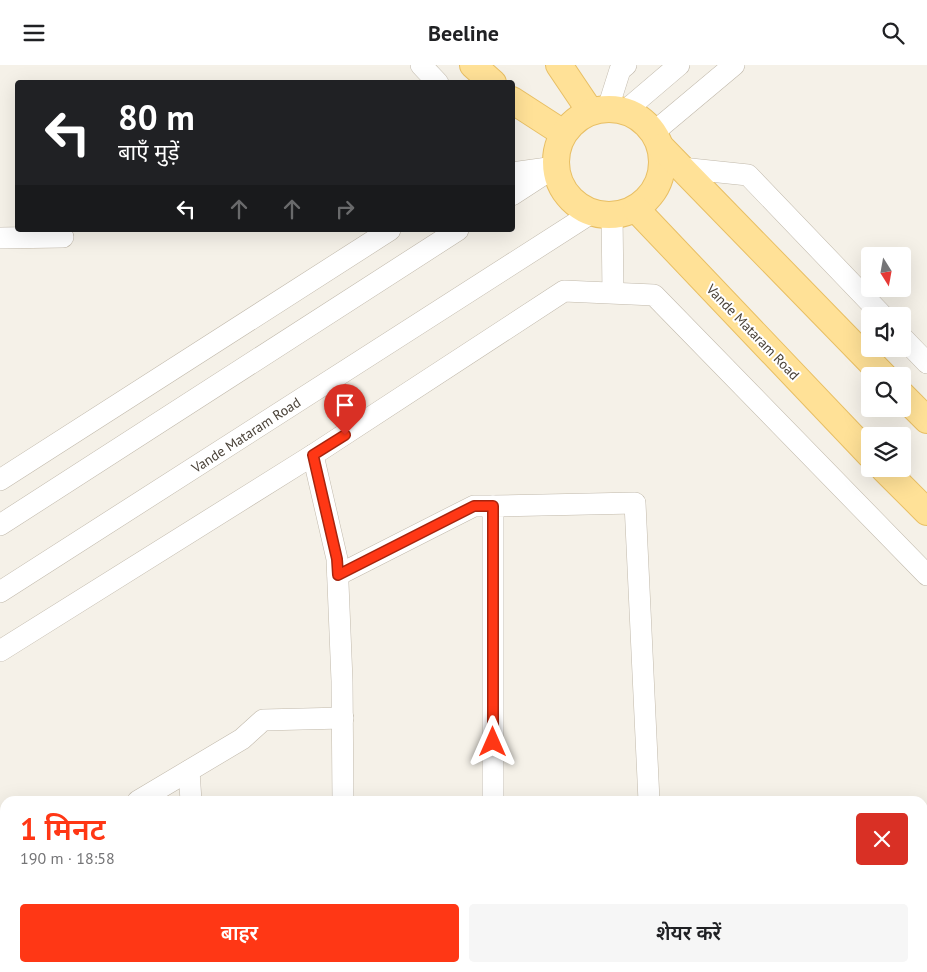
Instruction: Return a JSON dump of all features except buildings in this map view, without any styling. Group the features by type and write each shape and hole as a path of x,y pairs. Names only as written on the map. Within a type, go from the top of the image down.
{"main road":[{"path":"473,65 489,80"},
{"path":"559,65 608,110 641,119 681,169 875,367"},
{"path":"515,102 563,133"},
{"path":"608,110 575,120 563,133 556,149 555,167 560,184 570,199 584,210 613,212 650,197 659,183 663,165 657,140"},
{"name":"Vande Mataram Road","path":"613,212 861,446"},
{"path":"911,404 927,421"},
{"path":"892,477 927,512"}],"street":[{"path":"422,65 435,80"},
{"path":"608,110 679,65"},
{"path":"657,140 734,65"},
{"path":"608,110 621,67"},
{"path":"515,170 555,167"},
{"path":"515,193 555,167"},
{"path":"681,169 748,175 874,307"},
{"path":"613,212 613,292"},
{"name":"Vande Mataram Road","path":"0,592 613,212"},
{"path":"0,480 387,232"},
{"path":"0,525 455,232"},
{"path":"0,238 63,237"},
{"path":"0,651 313,455 564,291 654,295 927,575"},
{"path":"911,346 927,363"},
{"path":"313,455 337,559 343,796"},
{"path":"338,575 474,506 635,503 648,796"},
{"path":"493,506 493,796"},
{"path":"147,796 242,739 262,720 342,718"},
{"path":"190,771 191,796"}],"route":[{"path":"345,435 313,455 337,559 338,575 474,506 493,506 493,742"}]}
